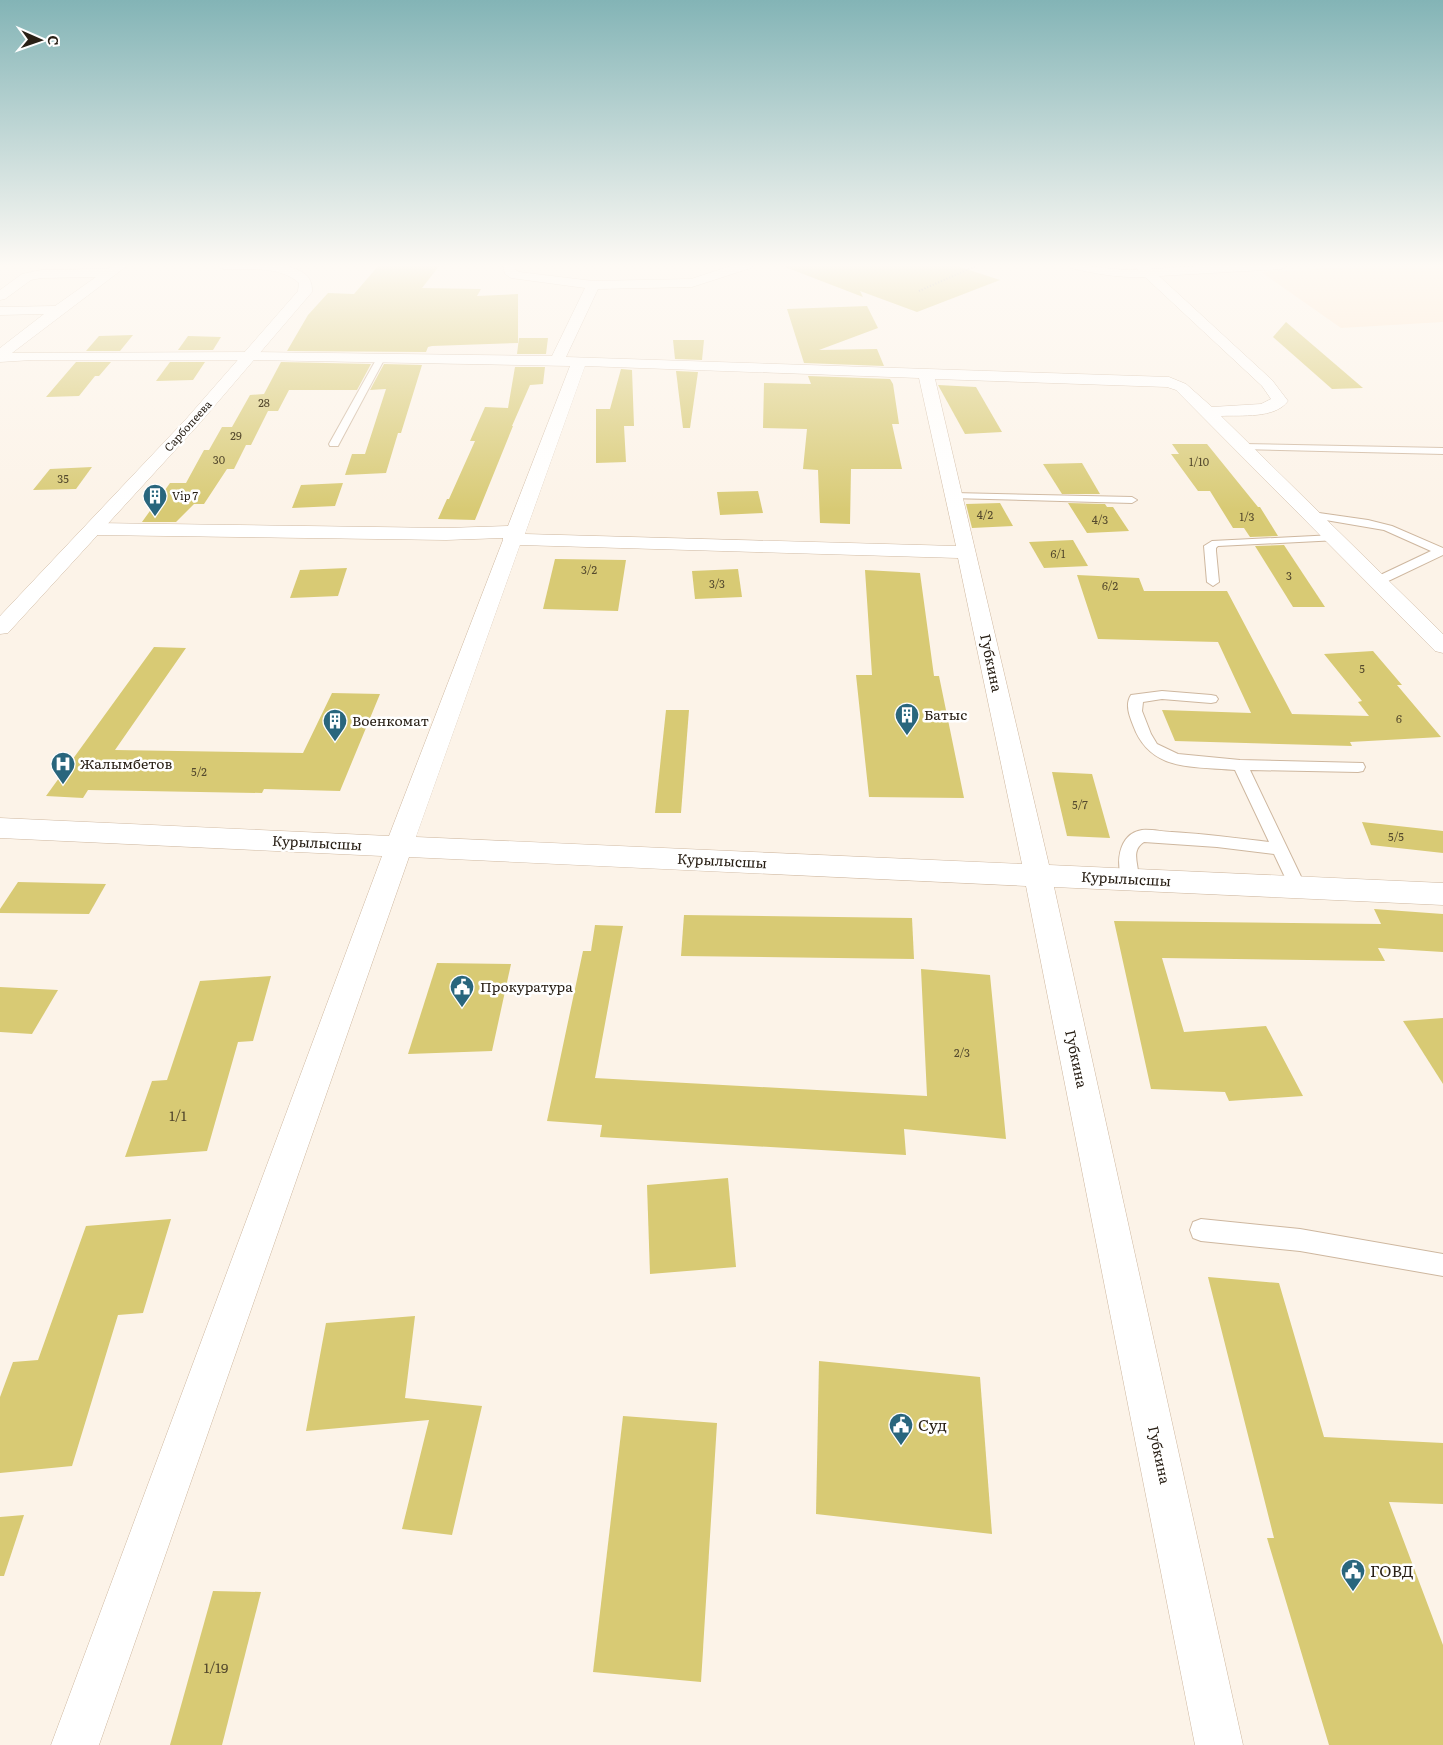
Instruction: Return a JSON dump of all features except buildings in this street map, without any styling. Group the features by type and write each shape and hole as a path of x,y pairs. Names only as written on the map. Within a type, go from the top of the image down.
{"street":[{"path":"0,357 13,346"},
{"name":"Сарбопеева","path":"0,628 95,529 260,346"},
{"path":"75,1745 399,846 514,536 573,346"},
{"path":"1208,412 1264,409 1280,401 1267,383 1228,346"},
{"path":"0,357 252,356 568,361 1169,382 1181,387 1208,412 1443,646"},
{"path":"0,375 23,357"},
{"name":"Губкина","path":"926,374 1038,875 1219,1745"},
{"path":"95,529 446,534 967,552"},
{"name":"Курылысшы","path":"0,828 1443,894"}],"lane":[{"path":"334,444 381,358"},
{"path":"1243,446 1443,451"},
{"path":"954,496 1132,500"},
{"path":"1312,515 1368,522 1388,528 1442,551"},
{"path":"1213,582 1210,546 1216,543 1334,538"},
{"path":"1378,580 1442,551"},
{"path":"1211,699 1162,695 1136,698 1135,711 1144,735 1152,747 1175,759 1240,765 1358,766"},
{"path":"1240,765 1298,887"},
{"path":"1130,880 1127,852 1132,841 1142,836 1217,840 1280,849"},
{"path":"1201,1230 1300,1240 1443,1265"}],"place":[{"name":"Vip 7","path":"155,517"},
{"name":"Батыс","path":"907,736"},
{"name":"Военкомат","path":"335,742"},
{"name":"Жалымбетов","path":"63,785"},
{"name":"Прокуратура","path":"462,1008"},
{"name":"Суд","path":"901,1446"},
{"name":"ГОВД","path":"1353,1592"}]}
